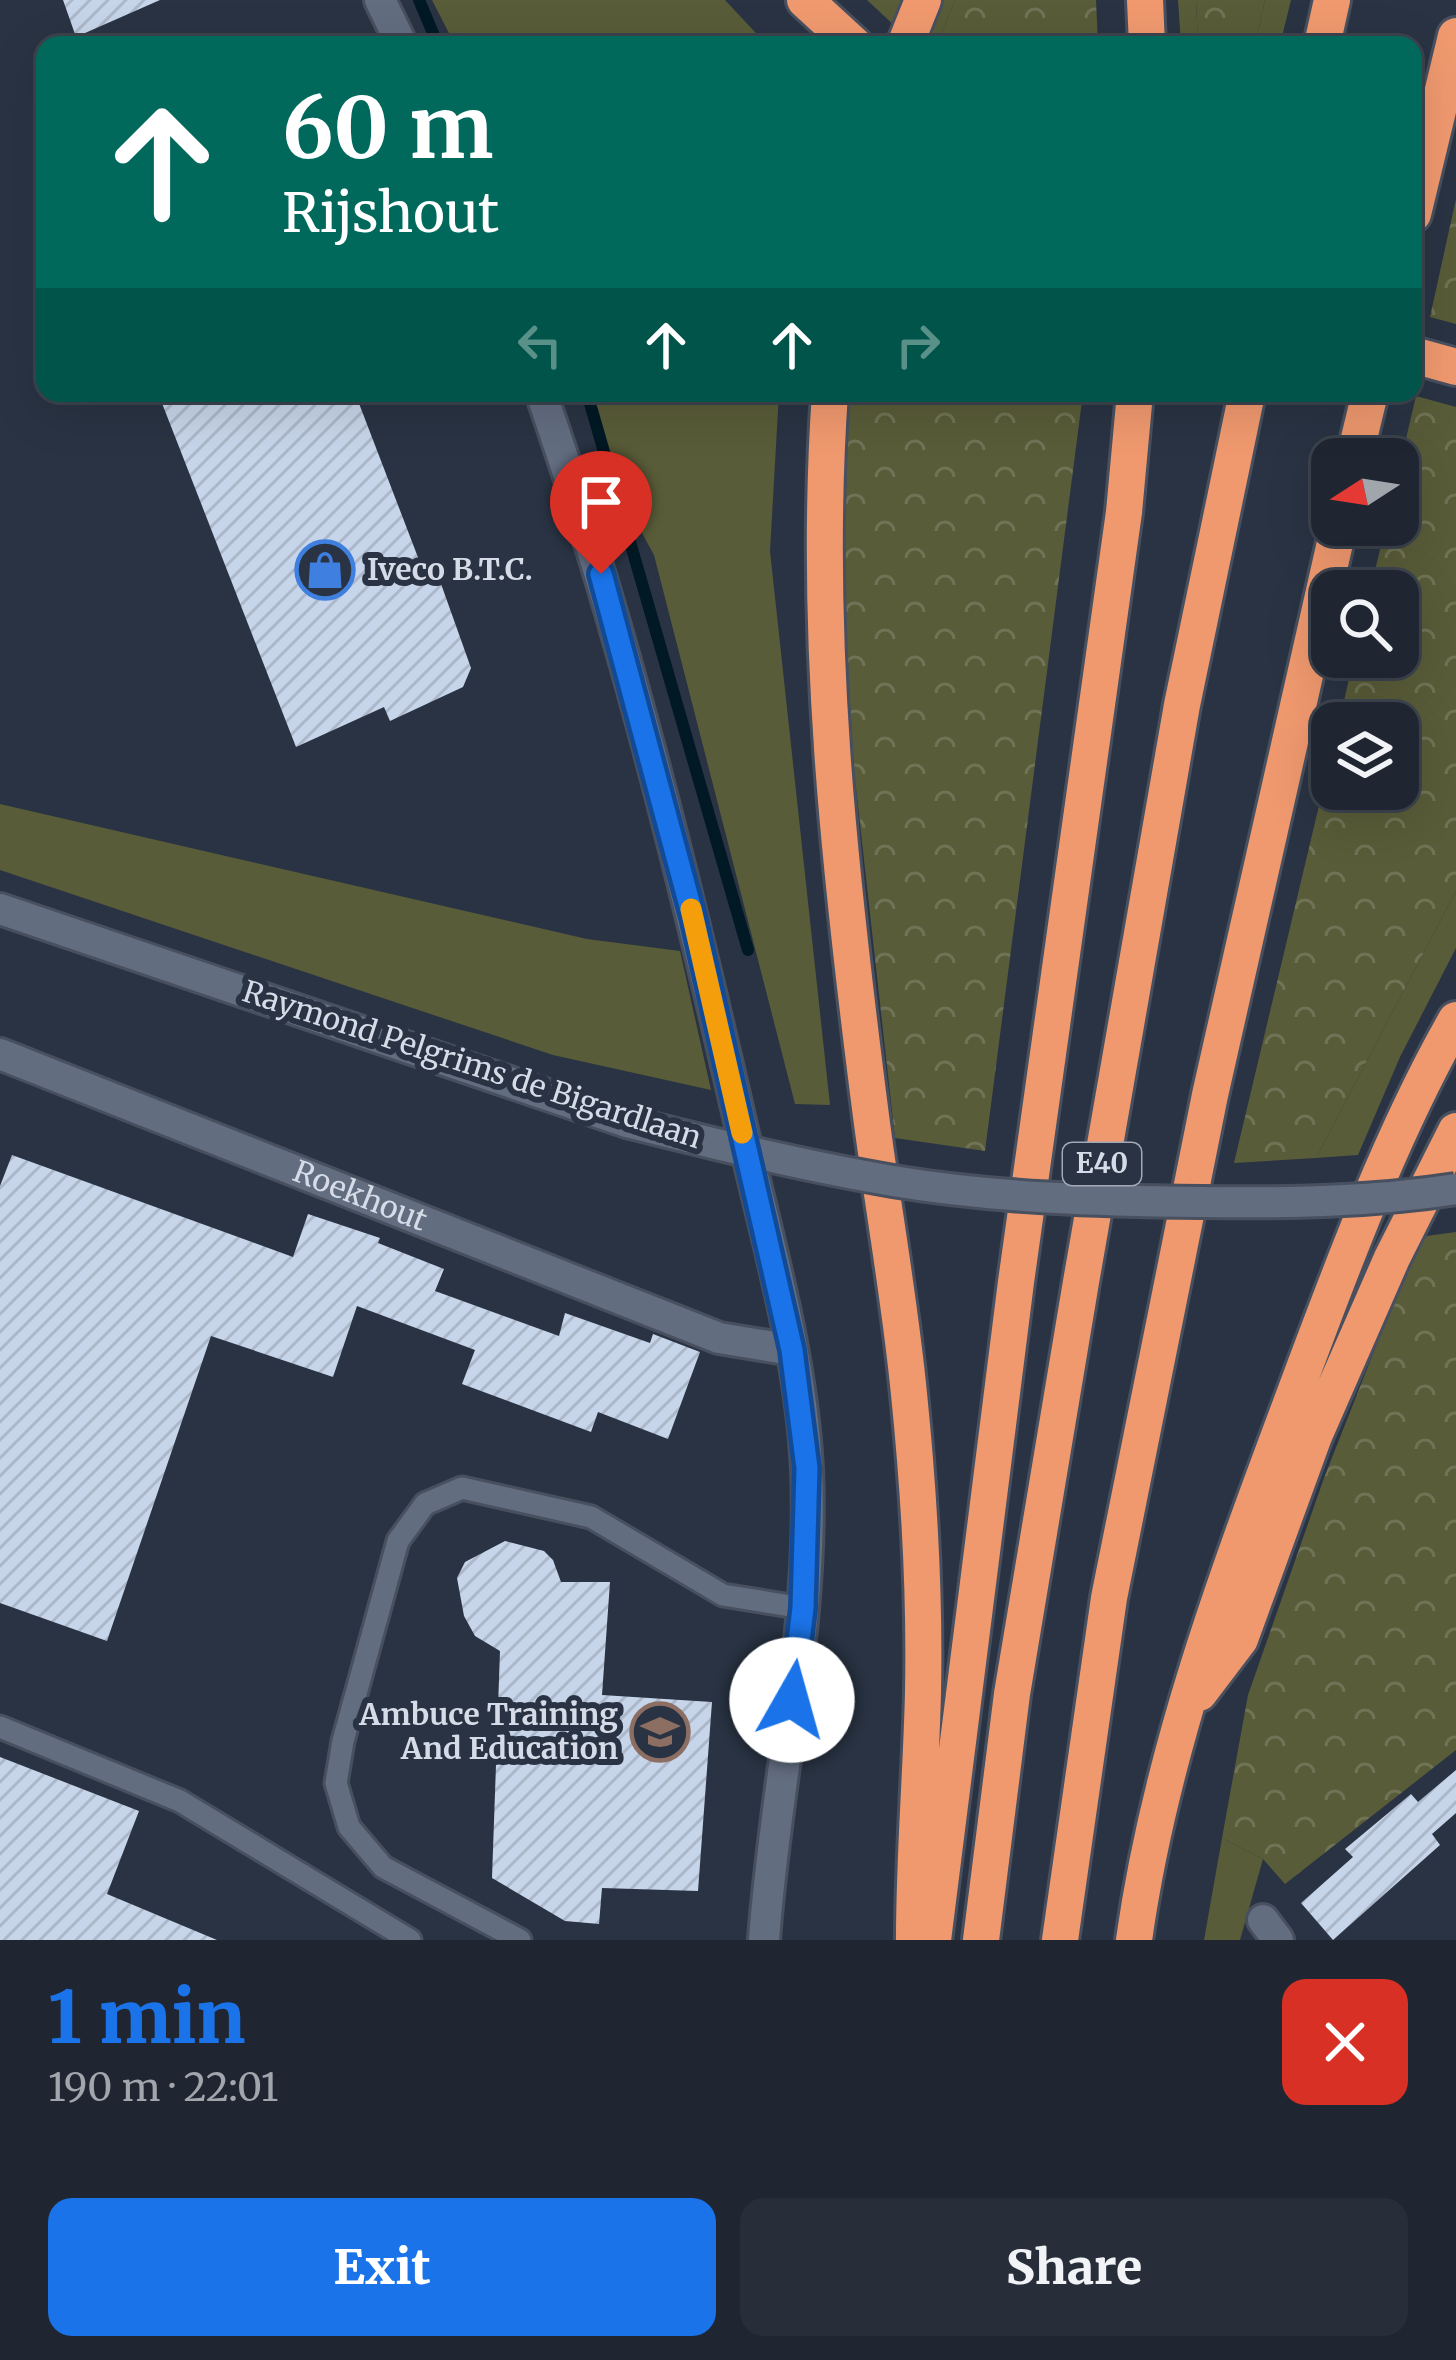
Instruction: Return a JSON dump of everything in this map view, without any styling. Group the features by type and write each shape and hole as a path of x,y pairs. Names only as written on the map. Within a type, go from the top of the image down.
{"highway":[{"path":"805,0 835,24"},
{"path":"909,36 923,0"},
{"path":"1145,0 1147,36"},
{"path":"1324,36 1332,0"},
{"path":"1422,177 1456,35"},
{"path":"1422,358 1456,367"},
{"path":"830,402 822,562 826,680 850,932 909,1395 920,1563 923,1692 914,1940"},
{"path":"933,1940 1135,402"},
{"name":"E40","path":"981,1940 1012,1694 1085,1258 1182,705 1245,402"},
{"path":"1359,438 1368,402"},
{"path":"1060,1940 1113,1576 1210,1095 1334,546"},
{"path":"1134,1940 1144,1870 1182,1715 1235,1551 1342,1266 1456,1020"},
{"path":"1182,1715 1240,1639 1313,1436 1392,1258 1456,1131"}],"street":[{"path":"380,0 398,36"},
{"path":"544,402 589,532 693,917 792,1350 807,1468 803,1608 764,1940"},
{"name":"Raymond Pelgrims de Bigardlaan","path":"0,909 627,1122 847,1172 982,1193 1054,1198 1261,1203 1456,1190"},
{"name":"Roekhout","path":"0,1054 719,1338 792,1350"}],"lane":[{"path":"520,1940 383,1867 349,1827 336,1784 398,1541 424,1504 462,1487 591,1517 723,1595 803,1608"},
{"path":"0,1727 180,1801 410,1940"}],"green space":[{"path":"432,0 725,0 759,36 450,36"},
{"path":"867,0 955,0 941,36 905,36"},
{"path":"955,0 1096,0 1098,36 941,36"},
{"path":"1178,0 1196,0 1198,36 1180,36"},
{"path":"1196,0 1265,0 1257,36 1198,36"},
{"path":"1265,0 1291,0 1282,36 1257,36"},
{"path":"1456,199 1456,324 1430,317"},
{"path":"1422,398 1456,407 1456,891 1316,1158 1234,1163 1318,810 1419,810 1419,702 1344,702 1349,678 1419,678 1419,570 1375,570 1381,546 1419,546 1419,438 1406,438 1415,402 1422,402"},
{"path":"592,402 778,402 770,551 830,1105 795,1104 654,555 616,485"},
{"path":"849,402 1082,402 985,1151 895,1138 854,770 843,588"},
{"path":"0,804 587,939 680,951 711,1090 553,1055 0,870"},
{"path":"1456,891 1456,948 1400,1057 1358,1155 1316,1158"},
{"path":"1456,1232 1456,1750 1285,1884 1263,1859 1222,1838 1248,1695 1324,1478 1419,1237"},
{"path":"1222,1838 1263,1859 1240,1940 1204,1940"}],"building":[{"path":"63,0 160,0 78,36"},
{"name":"Iveco B.T.C.","path":"162,402 358,402 424,573 435,567 471,668 463,687 390,721 384,707 296,747"},
{"path":"12,1155 293,1257 308,1214 380,1238 378,1243 444,1269 435,1291 559,1336 565,1313 650,1343 653,1334 700,1352 668,1439 598,1412 591,1432 462,1384 475,1350 357,1306 333,1377 211,1336 107,1641 0,1603 0,1186"},
{"path":"505,1541 544,1551 561,1582 610,1582 602,1695 712,1702 698,1891 602,1888 599,1924 565,1921 492,1878 500,1651 475,1636 464,1616 457,1578 465,1562"},
{"path":"0,1757 139,1811 107,1894 217,1940 0,1940"},
{"path":"1456,1770 1456,1813 1432,1834 1440,1845 1333,1940 1301,1903 1353,1857 1345,1849 1411,1794 1418,1802"}],"waterway":[{"path":"419,0 434,36"},
{"path":"590,402 748,950"}],"slow traffic":[{"path":"691,909 742,1133"}],"place":[{"name":"Iveco B.T.C.","path":"325,570"},
{"name":"Ambuce Training And Education","path":"660,1732"}],"route":[{"path":"601,574 693,917 792,1350 807,1468 803,1608 792,1700"}]}
